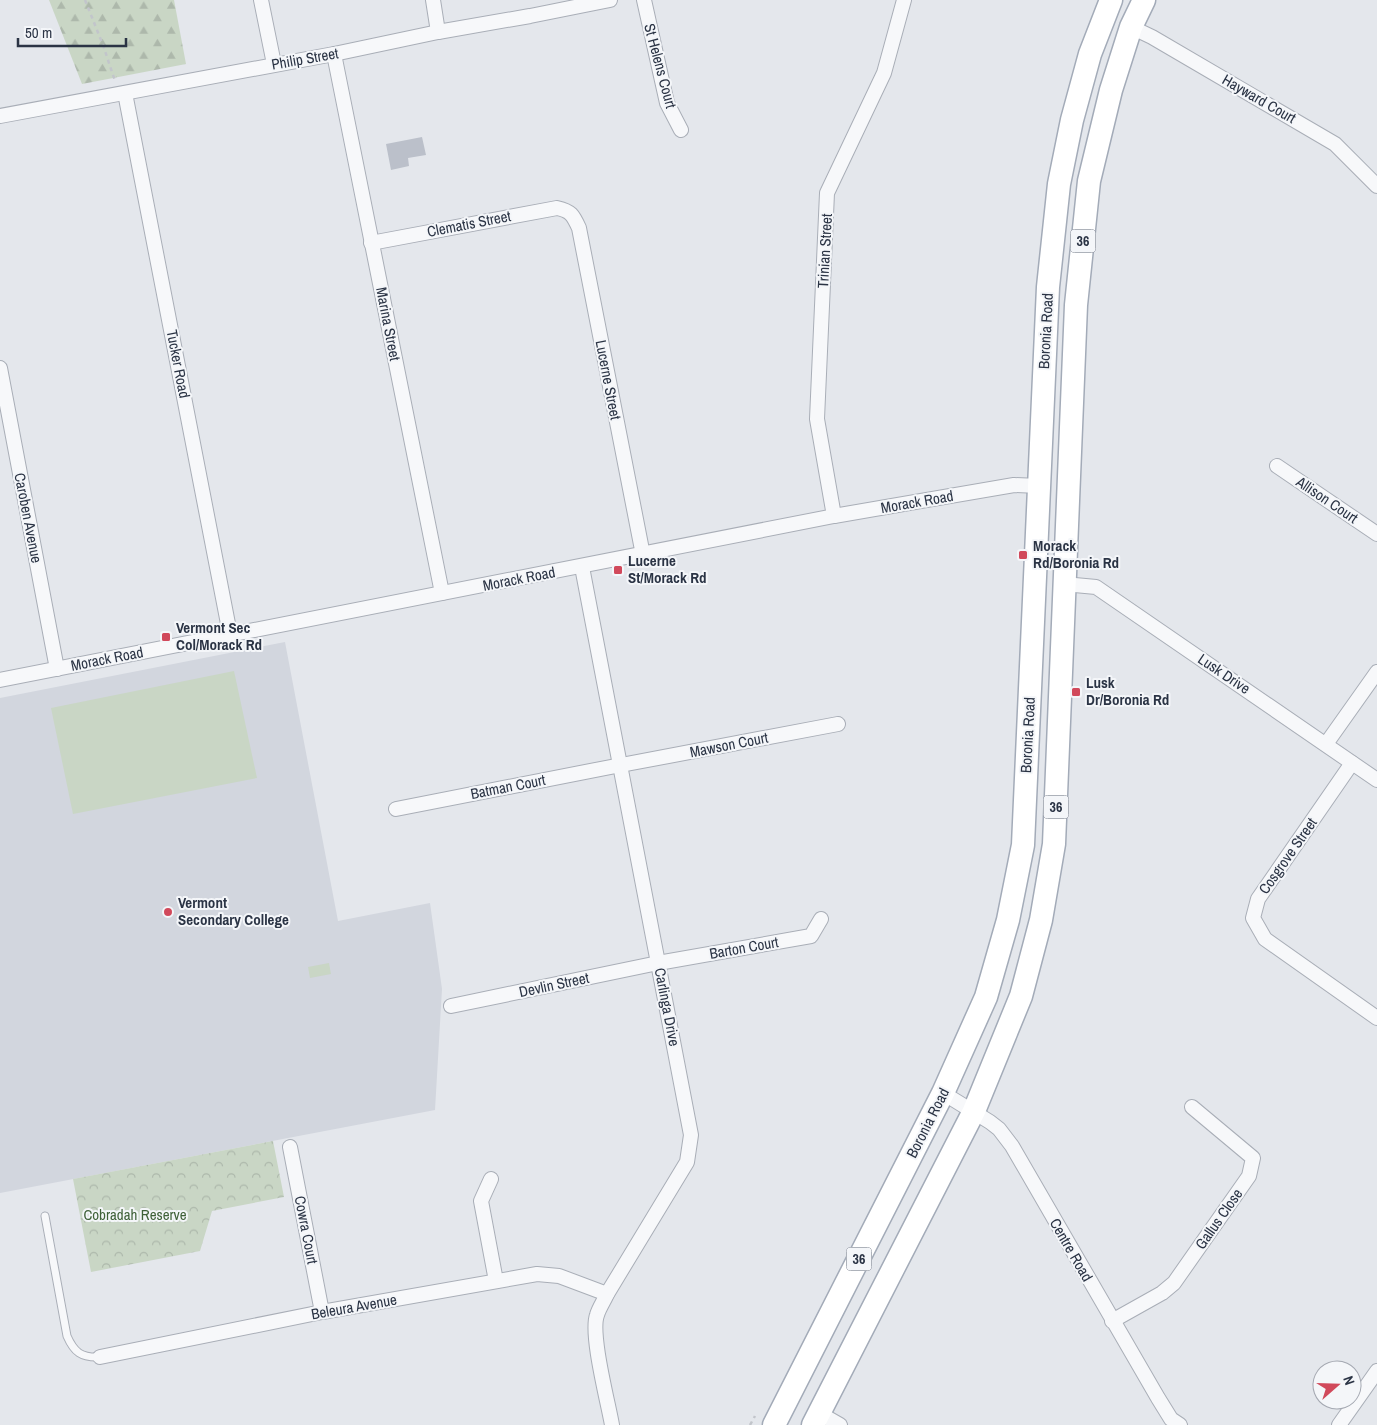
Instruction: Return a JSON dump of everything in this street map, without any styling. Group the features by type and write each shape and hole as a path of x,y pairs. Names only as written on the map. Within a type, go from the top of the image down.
{"main road":[{"name":"Boronia Road","path":"764,1420 943,1093 986,997 1008,920 1023,845 1048,287 1058,184 1072,120 1090,54 1111,0"},
{"name":"Boronia Road","path":"816,1419 974,1111 1021,996 1041,920 1054,844 1076,305 1089,181 1111,90 1131,27 1144,0"},
{"path":"1039,486 1069,490"},
{"path":"1034,584 1064,584"}],"street":[{"path":"261,0 274,64"},
{"path":"433,0 438,32"},
{"name":"Philip Street","path":"0,116 610,0"},
{"name":"St Helens Court","path":"644,0 667,103 681,130"},
{"name":"Trinian Street","path":"834,516 817,419 828,192 884,73 904,0"},
{"name":"Hayward Court","path":"1131,27 1152,37 1335,144 1377,186"},
{"name":"Marina Street","path":"334,54 442,593"},
{"name":"Tucker Road","path":"122,93 230,634"},
{"name":"Clematis Street","path":"371,243 551,209 566,210"},
{"name":"Lucerne Street","path":"566,210 574,216 579,228 643,555"},
{"name":"Caroben Avenue","path":"0,368 57,669"},
{"name":"Allison Court","path":"1277,466 1377,534"},
{"name":"Morack Road","path":"0,680 834,516 1014,485 1039,486"},
{"name":"Carlinga Drive","path":"582,567 692,1135 687,1162 607,1294 596,1316 595,1330 612,1425"},
{"name":"Lusk Drive","path":"1064,584 1096,587 1377,780"},
{"path":"1326,744 1377,672"},
{"name":"Mawson Court","path":"621,765 838,724"},
{"name":"Cosgrove Street","path":"1352,763 1258,899 1253,918 1265,939 1377,1018"},
{"name":"Batman Court","path":"396,809 621,765"},
{"name":"Barton Court","path":"658,963 811,936 821,919"},
{"name":"Devlin Street","path":"450,1006 658,963"},
{"name":"Centre Road","path":"943,1093 974,1111 999,1129 1012,1146 1112,1321 1171,1418 1180,1425"},
{"name":"Gallus Close","path":"1112,1321 1162,1293 1174,1283 1249,1176 1253,1158 1192,1107"},
{"name":"Cowra Court","path":"290,1147 322,1312"},
{"path":"491,1179 481,1201 496,1281"},
{"name":"Beleura Avenue","path":"100,1357 322,1312 537,1274 559,1276 607,1294"},
{"path":"1339,1425 1377,1371"},
{"path":"816,1419 840,1425"}],"lane":[{"path":"45,1216 67,1336 76,1352 91,1358 100,1357"}],"path":[{"path":"86,0 122,93"},
{"path":"750,1425 764,1420"}],"shaded area":[{"name":"Vermont Secondary College","path":"285,642 338,921 430,903 442,989 435,1110 0,1193 0,698"}],"green space":[{"path":"49,0 174,0 186,64 82,84"},
{"path":"234,671 257,778 73,814 51,708"},
{"path":"329,963 331,974 310,978 308,967"},
{"name":"Cobradah Reserve","path":"273,1141 284,1197 212,1211 200,1251 91,1272 73,1179"}],"building":[{"path":"422,137 426,155 408,158 409,166 391,170 386,144"}],"place":[{"name":"Morack Rd/Boronia Rd","path":"1023,555"},
{"name":"Lucerne St/Morack Rd","path":"618,570"},
{"name":"Vermont Sec Col/Morack Rd","path":"166,637"},
{"name":"Lusk Dr/Boronia Rd","path":"1076,692"},
{"name":"Vermont Secondary College","path":"168,912"}]}
